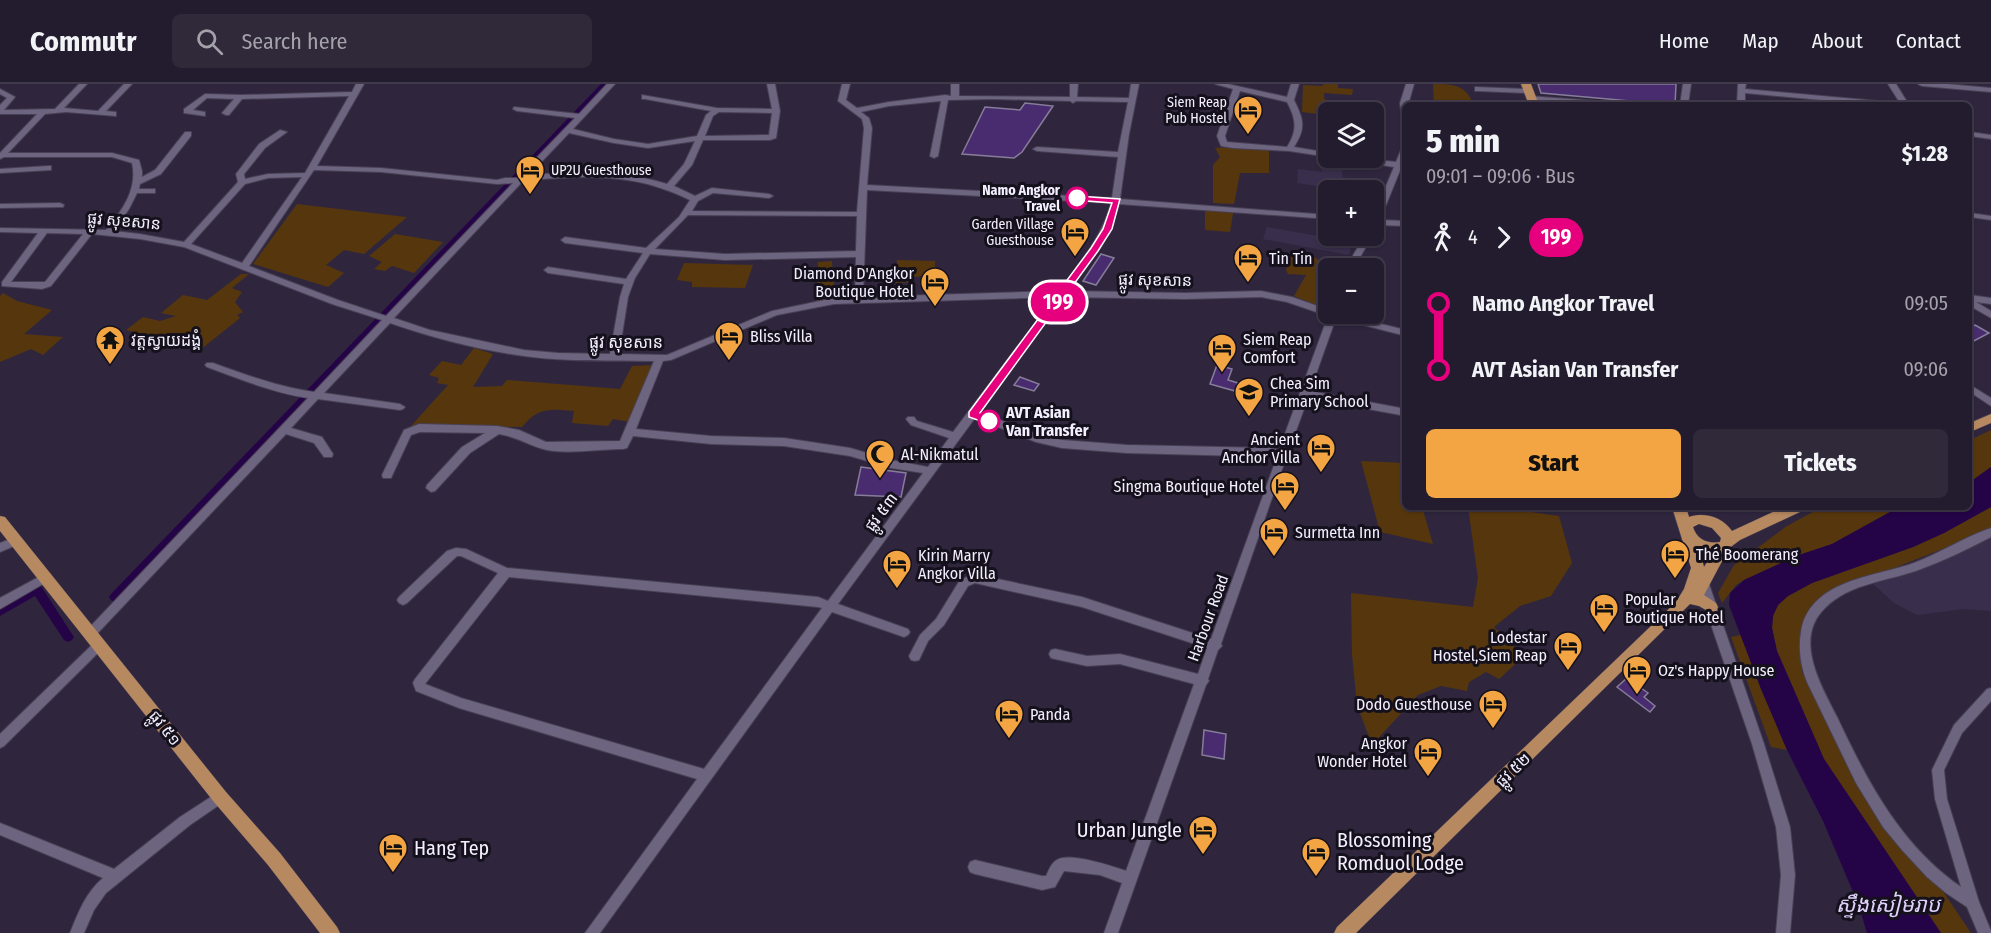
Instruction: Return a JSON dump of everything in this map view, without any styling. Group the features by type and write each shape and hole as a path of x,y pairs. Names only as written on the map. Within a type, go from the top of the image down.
{"main road":[{"path":"1972,427 1991,418"},
{"path":"1680,510 1702,584"},
{"path":"1698,510 1726,533 1725,545"},
{"path":"1687,531 1704,547 1725,545 1745,531 1790,510"},
{"path":"1687,531 1693,520 1745,531"},
{"name":"ផ្លូវ ៥១","path":"0,521 220,797 274,859 329,932"},
{"name":"ផ្លូវ ៥២","path":"1343,933 1687,602 1702,584 1725,545"},
{"name":"ផ្លូវ ៥២","path":"1687,602 1697,569"},
{"path":"1687,602 1703,600 1711,607"}],"street":[{"path":"57,111 83,84"},
{"path":"100,113 128,84"},
{"path":"244,267 310,171 360,84"},
{"path":"0,742 285,430 311,395 516,180 567,130 576,115 611,84"},
{"path":"567,130 648,146 699,138 770,138 773,136 776,111 771,84"},
{"path":"846,84 842,101 865,118 868,128 861,214 859,301"},
{"path":"955,84 955,96"},
{"path":"1073,101 1074,84"},
{"name":"ផ្លូវ ៥៣","path":"592,933 706,776 834,608 931,471 1064,294 1108,229 1117,201 1135,84"},
{"path":"1219,84 1290,100"},
{"path":"1289,148 1301,127 1300,119 1290,100 1295,84"},
{"path":"1404,102 1410,84"},
{"path":"1684,102 1687,84"},
{"path":"1892,84 1901,102"},
{"path":"1922,84 1991,90"},
{"path":"1741,102 1742,87 1876,102"},
{"path":"1237,89 1221,136 1224,144 1233,147 1289,148 1318,153"},
{"path":"1478,89 1530,94 1549,102"},
{"path":"0,91 11,97 0,111"},
{"path":"202,114 187,111 205,96 239,98 291,94 354,94"},
{"path":"854,111 890,103 955,96 1073,101 1133,100"},
{"path":"645,97 679,104 711,107 717,110 776,111"},
{"path":"934,156 945,97"},
{"path":"226,113 239,98"},
{"path":"517,109 576,115"},
{"path":"669,187 688,165 710,115 717,110"},
{"path":"0,111 113,114"},
{"path":"1,156 43,112"},
{"path":"242,182 240,174 256,152 283,132"},
{"path":"135,187 158,172 188,134"},
{"path":"1972,134 1991,137"},
{"path":"1037,149 1123,155"},
{"path":"1,156 112,155 136,162 138,172 135,187 126,211 108,233"},
{"path":"1384,163 1402,166 1384,204"},
{"path":"0,171 48,168"},
{"path":"186,245 242,182 310,171 381,170 497,182 564,174 602,175 638,179 669,187 695,200"},
{"path":"135,187 152,191"},
{"path":"863,187 1117,201 1318,217"},
{"path":"614,358 624,297 629,282 648,251 687,213 695,200 711,190 769,196"},
{"path":"0,206 60,205"},
{"path":"687,213 861,214"},
{"path":"1972,215 1991,218"},
{"path":"1384,223 1402,224"},
{"name":"ផ្លូវ សុខសាន","path":"0,230 137,234 186,245 429,333 524,353 658,359 682,354 763,318 821,302 1064,294 1185,296 1261,294 1289,298 1318,309"},
{"path":"44,231 5,284 42,286 48,284 89,232"},
{"path":"565,240 648,251 746,257 860,254"},
{"path":"548,270 629,282"},
{"path":"1972,300 1991,301"},
{"path":"1972,301 1991,315"},
{"name":"Harbour Road","path":"1111,933 1306,394 1328,324"},
{"name":"ផ្លូវ សុខសាន","path":"1370,324 1402,332"},
{"path":"387,475 407,433 415,428 497,430 516,433 544,446 617,446 625,443 658,359"},
{"path":"210,365 265,385 311,395 400,407"},
{"path":"1972,389 1991,403"},
{"path":"1306,394 1402,411"},
{"path":"973,414 1040,439 1062,444 1127,449 1270,452 1284,455"},
{"path":"911,419 914,423 956,437"},
{"path":"285,430 318,440 328,454"},
{"path":"430,488 466,450 497,430"},
{"path":"630,432 711,440 784,442 850,452 907,468 931,471"},
{"path":"1972,902 1956,894 1928,869 1897,834 1876,804 1845,748 1811,676 1805,641 1811,616 1826,600 1839,591 1914,567 1991,532"},
{"path":"0,549 15,541"},
{"path":"403,600 451,554 462,552 506,572 806,601 904,632"},
{"path":"506,572 419,683 420,687 470,706 706,776"},
{"path":"0,604 46,577"},
{"path":"915,656 924,638 940,622 964,583 974,578 1082,602 1216,646"},
{"path":"1702,584 1758,744 1783,827 1788,875 1783,933"},
{"path":"1055,654 1087,661 1120,659 1203,681"},
{"path":"1984,933 1972,902 1941,799 1938,770 1958,729 1991,693"},
{"path":"77,933 96,894 115,876 185,821 220,797"},
{"path":"0,829 115,876"},
{"path":"975,867 1041,883 1050,882 1062,864 1100,868 1130,879"}],"shaded area":[{"path":"1338,84 1338,88 1353,89 1352,95 1324,93 1327,102 1318,102 1317,114 1302,112 1303,85"},
{"path":"1433,84 1446,84 1461,88 1472,101 1471,102 1434,102"},
{"path":"1215,148 1269,150 1269,173 1240,173 1234,204 1213,203 1213,165 1220,157"},
{"path":"1322,168 1343,168 1342,177 1356,180 1318,180 1318,186 1297,183 1298,169 1322,172"},
{"path":"297,204 407,217 364,254 344,250 326,265 344,273 328,287 253,264"},
{"path":"1205,210 1233,213 1230,232 1205,230"},
{"path":"1267,227 1318,236 1318,246 1351,246 1349,255 1263,239"},
{"path":"395,234 443,242 414,273 392,266 385,271 374,269 382,262 369,256"},
{"path":"1291,252 1307,253 1318,259 1318,306 1294,296 1306,275 1288,274 1286,270"},
{"path":"897,260 935,261 935,275 914,277 913,282 896,283"},
{"path":"832,261 835,299 816,301 818,262"},
{"path":"684,263 753,265 745,288 692,287 692,282 677,280"},
{"path":"241,274 249,274 232,288 242,292 235,302 243,312 237,315 240,318 200,350 126,330 143,317 160,321 176,316 161,313 183,295 207,300"},
{"path":"3,293 17,301 52,310 24,334 63,337 43,355 31,349 0,362 0,296"},
{"path":"474,348 493,354 473,387 502,386 507,380 620,389 632,366 656,365 630,422 613,419 608,426 572,423 574,411 551,410 539,413 522,427 411,426 448,385 437,383 439,378 429,375 442,361 461,365"},
{"path":"1991,430 1991,467 1972,481 1972,439"},
{"path":"1361,461 1402,463 1402,510 1423,510 1433,544 1380,532"},
{"path":"1991,507 1991,530 1825,595 1807,614 1800,641 1802,672 1852,767 1934,878 1971,933 1941,933 1824,759 1777,651 1772,628 1773,616 1778,605 1788,596 1812,583 1913,547"},
{"path":"1468,510 1516,510 1559,516 1572,563 1551,596 1520,606 1494,627 1524,656 1499,679 1486,672 1469,682 1467,691 1441,686 1418,695 1372,745 1357,705 1352,654 1351,593 1473,607 1478,578"},
{"path":"1816,510 1894,510 1832,544 1796,556 1744,580 1736,585 1722,603 1718,593 1734,565 1787,526"},
{"path":"1991,530 1991,611 1963,609 1917,615 1894,603 1873,584"},
{"path":"1741,635 1787,750 1771,747 1731,637"}],"water":[{"name":"ស្ទឹងសៀមរាប","path":"1991,467 1991,507 1913,547 1812,583 1788,596 1778,605 1773,616 1772,628 1777,651 1824,759 1941,933 1867,933 1859,906 1823,821 1787,750 1761,689 1729,605 1730,593 1744,580 1796,556 1832,544 1894,510 1972,510 1972,481"}],"building":[{"path":"1538,84 1676,84 1675,102 1642,102 1541,93"},
{"path":"1025,103 1053,106 1022,152 1014,158 962,154 985,107 1020,110"},
{"path":"1101,254 1114,258 1096,285 1083,281"},
{"path":"1975,325 1989,333 1972,342 1972,327"},
{"name":"Siem Reap Comfort","path":"1217,365 1232,369 1228,380 1238,383 1235,391 1210,384"},
{"path":"1020,377 1039,384 1034,391 1014,385"},
{"name":"Al-Nikmatul","path":"861,467 906,473 901,497 855,495"},
{"name":"Oz's Happy House","path":"1627,678 1648,693 1644,697 1655,706 1650,712 1617,687"},
{"path":"1204,730 1226,734 1224,759 1202,755"}],"waterway":[{"path":"115,597 605,84"},
{"path":"0,611 37,589 68,637"}],"bus line":[{"name":"199","path":"989,421 973,414 1064,294 1108,229 1117,201 1077,198"}],"place":[{"name":"Siem Reap Pub Hostel","path":"1248,136"},
{"name":"UP2U Guesthouse","path":"530,196"},
{"name":"Namo Angkor Travel","path":"1077,198"},
{"name":"Garden Village Guesthouse","path":"1075,258"},
{"name":"Tin Tin","path":"1248,284"},
{"name":"Diamond D'Angkor Boutique Hotel","path":"935,308"},
{"name":"Bliss Villa","path":"729,362"},
{"name":"វត្តស្វាយដង្គំ","path":"110,366"},
{"name":"Siem Reap Comfort","path":"1222,374"},
{"name":"Chea Sim Primary School","path":"1249,418"},
{"name":"AVT Asian Van Transfer","path":"989,421"},
{"name":"Ancient Anchor Villa","path":"1321,474"},
{"name":"Al-Nikmatul","path":"880,480"},
{"name":"Singma Boutique Hotel","path":"1285,512"},
{"name":"Surmetta Inn","path":"1274,558"},
{"name":"Thé Boomerang","path":"1675,580"},
{"name":"Kirin Marry Angkor Villa","path":"897,590"},
{"name":"Popular Boutique Hotel","path":"1604,634"},
{"name":"Lodestar Hostel,Siem Reap","path":"1568,672"},
{"name":"Oz's Happy House","path":"1637,696"},
{"name":"Dodo Guesthouse","path":"1493,730"},
{"name":"Panda","path":"1009,740"},
{"name":"Angkor Wonder Hotel","path":"1428,778"},
{"name":"Urban Jungle","path":"1203,856"},
{"name":"Hang Tep","path":"393,874"},
{"name":"Blossoming Romduol Lodge","path":"1316,878"}]}
